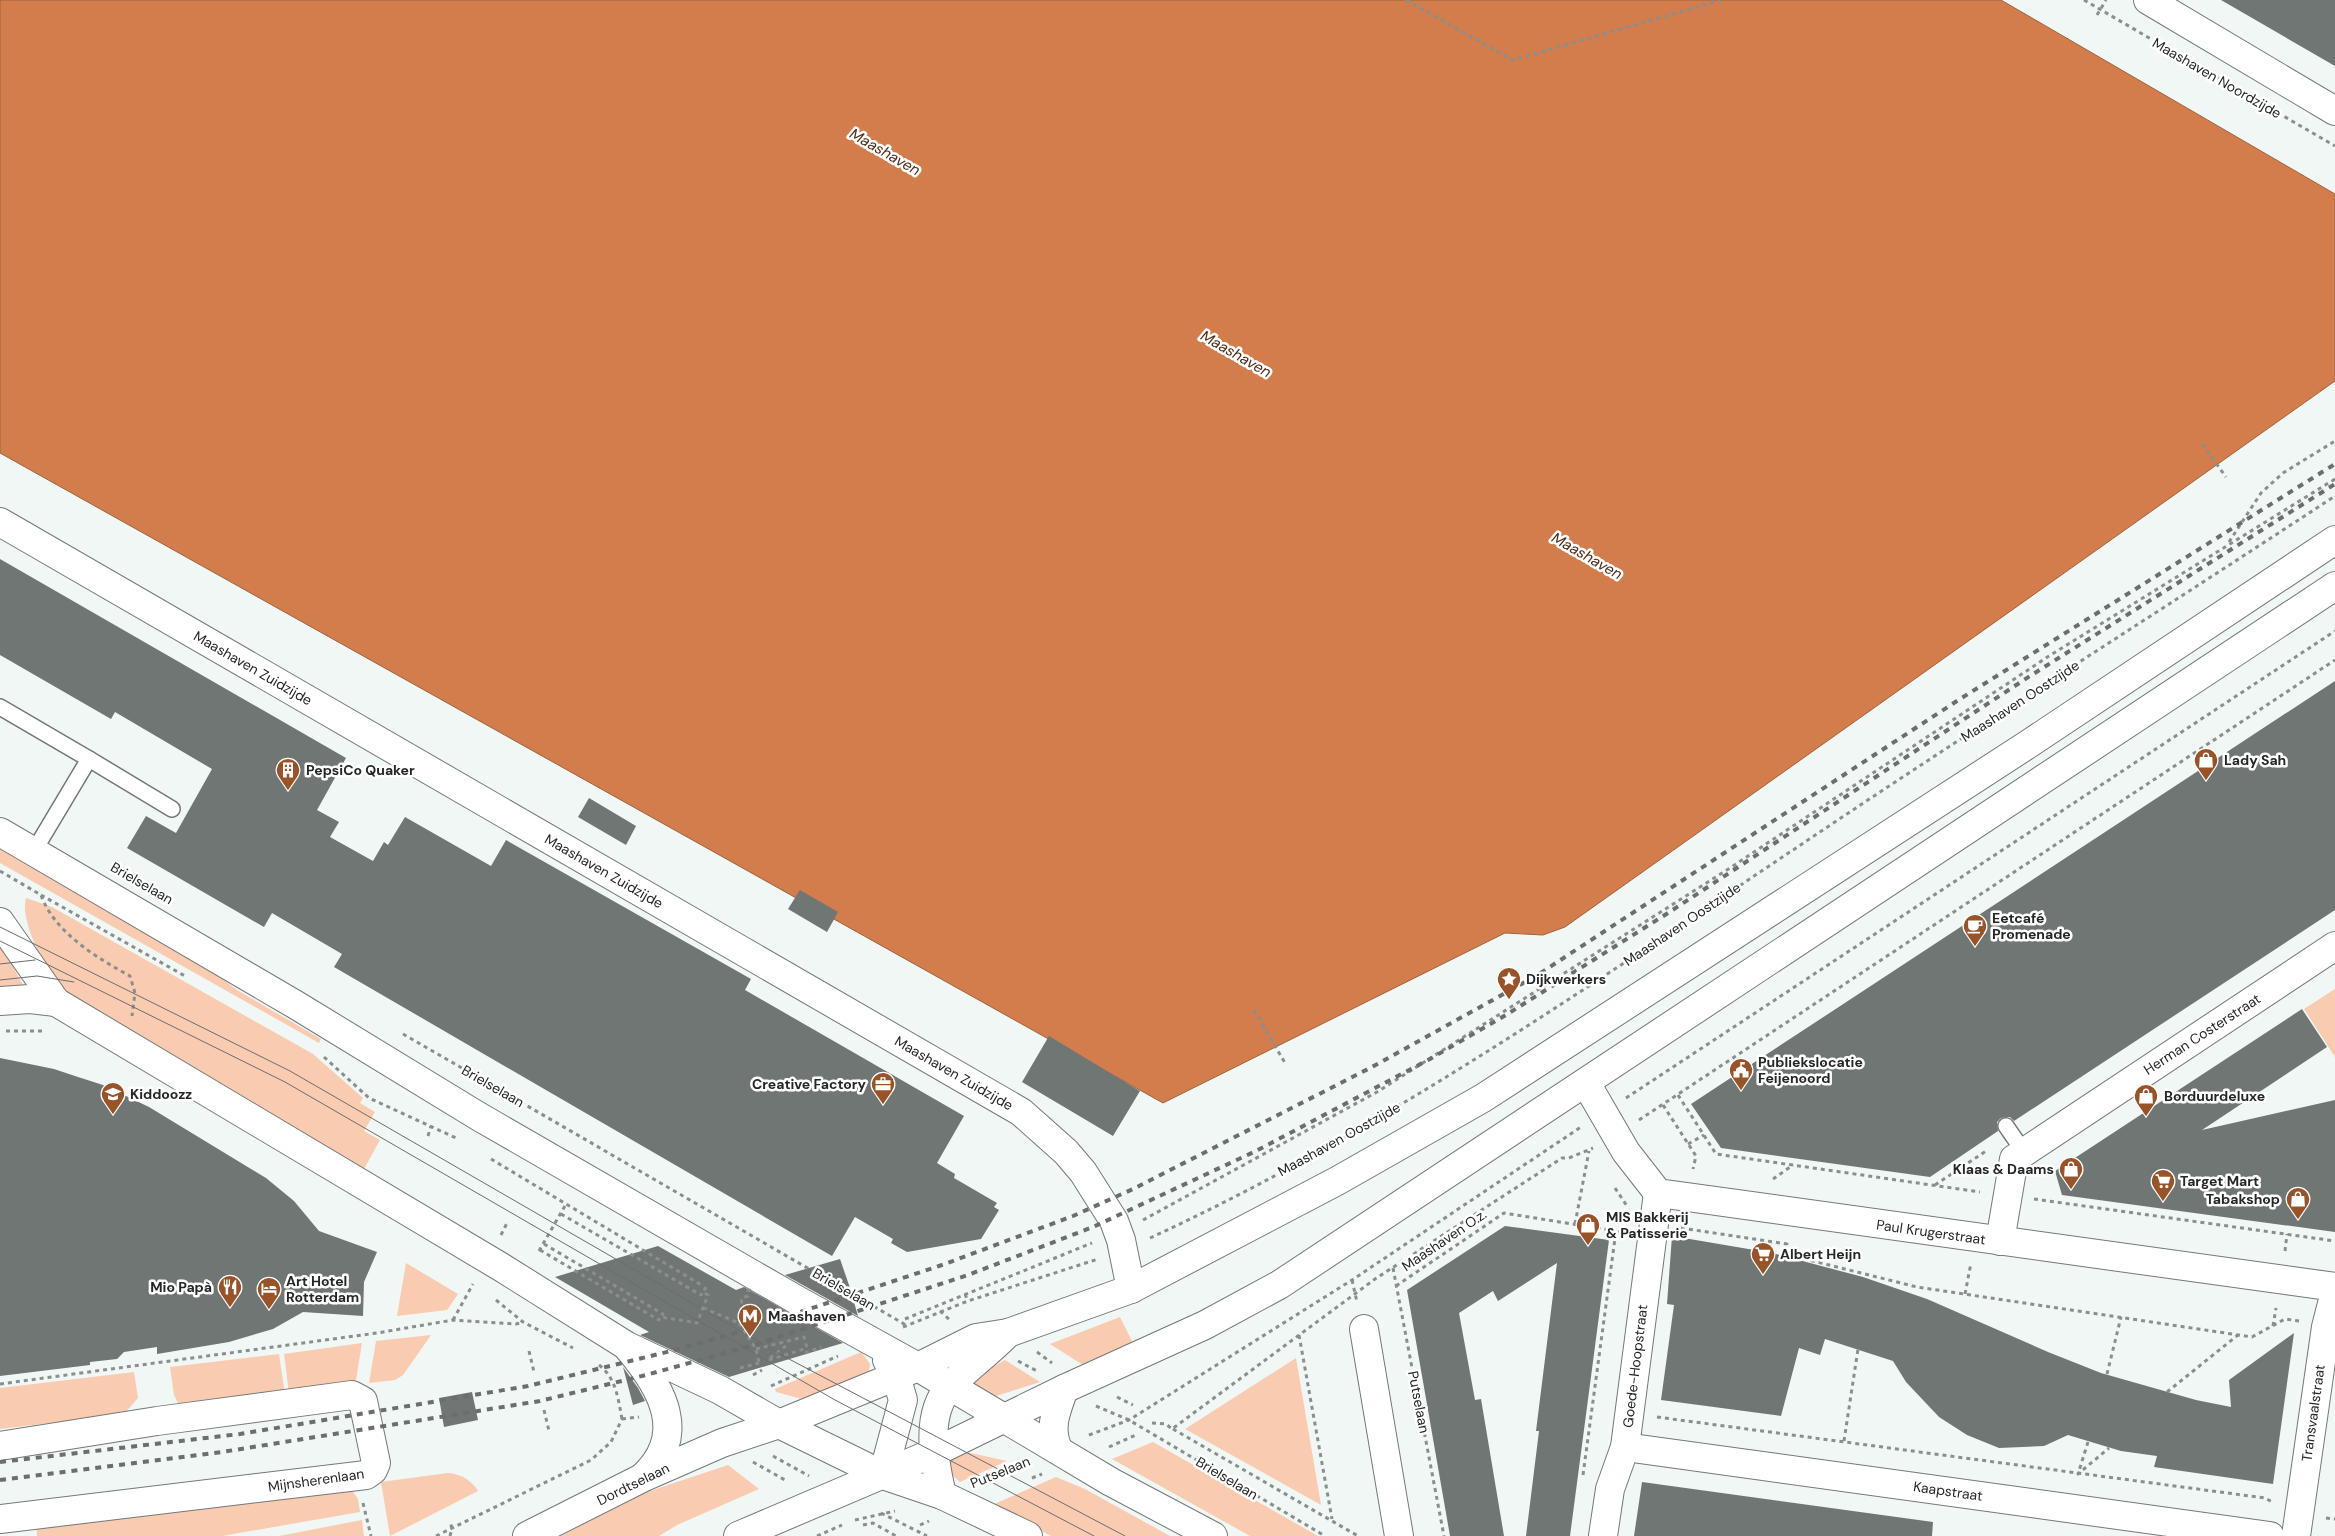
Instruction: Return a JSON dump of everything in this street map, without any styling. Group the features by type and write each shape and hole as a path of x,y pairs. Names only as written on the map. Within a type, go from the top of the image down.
{"main road":[{"path":"2148,0 2335,111"},
{"name":"Maashaven Zuidzijde","path":"0,522 1021,1112 1066,1152 1083,1172 1114,1221 1121,1241 1131,1289"},
{"path":"882,1475 903,1400 907,1371 1131,1289 1336,1181 1482,1098 2030,743 2335,540"},
{"path":"738,1536 935,1452 1064,1388 1205,1325 1280,1285 2335,586"},
{"name":"Brielselaan","path":"0,832 288,1000 478,1116 796,1300 873,1341 907,1371 950,1386 1005,1417"},
{"path":"0,922 56,1002"},
{"name":"Herman Costerstraat","path":"2000,1241 2014,1159 2335,946"},
{"path":"0,1001 30,999 56,1002 332,1168 502,1267 627,1346 720,1390 737,1402 882,1475"},
{"path":"1586,1083 1610,1124 1658,1193"},
{"name":"Paul Krugerstraat","path":"1658,1193 2335,1287"},
{"name":"Goede-Hoopstraat","path":"1603,1536 1610,1489 1625,1447 1658,1193"},
{"name":"Transvaalstraat","path":"2296,1536 2326,1327 2335,1292"},
{"path":"1364,1329 1399,1536"},
{"path":"942,1495 935,1452 934,1420 939,1403 950,1386 993,1339"},
{"path":"627,1346 650,1374 663,1402 666,1414 668,1433 663,1452 653,1467 642,1478"},
{"name":"Dordtselaan","path":"527,1536 642,1478 722,1443 746,1449 779,1424 907,1371"},
{"path":"1058,1449 1052,1435 1052,1426 1064,1388"},
{"name":"Mijnsherenlaan","path":"0,1446 157,1421 352,1394 360,1397 363,1401 376,1463 373,1470 366,1475 0,1519"},
{"name":"Putselaan","path":"1005,1417 1111,1482 1213,1536"},
{"name":"Kaapstraat","path":"1625,1447 2270,1536"},
{"name":"Putselaan","path":"882,1475 942,1495 991,1527 1028,1536"}],"lane":[{"path":"0,707 172,809"},
{"path":"34,852 89,759"},
{"path":"2006,1126 2024,1152"}],"path":[{"path":"1406,0 1513,60 1720,0"},
{"name":"Maashaven Noordzijde","path":"2084,0 2335,146"},
{"path":"2097,16 2106,0"},
{"path":"2228,544 2261,493 2283,473 2335,441"},
{"path":"2202,444 2226,477"},
{"name":"Maashaven Oostzijde","path":"906,1325 1121,1241 1182,1200 1267,1150 1377,1092 1730,868 1963,712 2335,478"},
{"name":"Maashaven Oostzijde","path":"905,1319 1014,1276 1189,1220 1329,1146 1430,1087 1590,986 1883,790 2335,496"},
{"path":"940,1311 952,1322 993,1339 1064,1388 1090,1403 1129,1420 1352,1280 1610,1124 2335,631"},
{"path":"1629,1226 1627,1233 1575,1224 1590,1150 1610,1124 1663,1105 2335,660"},
{"path":"0,871 186,976"},
{"path":"41,895 47,912 94,956 130,976 135,993 135,1007 122,1040"},
{"path":"1254,1010 1285,1063"},
{"name":"Brielselaan","path":"399,1032 906,1325"},
{"path":"320,1054 369,1098 457,1138"},
{"path":"1678,1095 1716,1154 1983,1192"},
{"path":"1663,1105 1696,1156 1692,1175"},
{"path":"428,1136 431,1126"},
{"path":"1688,1144 1704,1135"},
{"path":"1590,1150 1594,1158"},
{"path":"1172,1429 1393,1268 1562,1158 1569,1158 1590,1150"},
{"path":"490,1159 706,1288 701,1295 561,1214"},
{"path":"1764,1178 1773,1179 1793,1165"},
{"path":"1694,1168 1702,1169"},
{"path":"1614,1187 1630,1210"},
{"path":"2032,1199 2335,1241"},
{"path":"535,1259 566,1204"},
{"name":"Maashaven O.z.","path":"1396,1286 1504,1212 1575,1224"},
{"path":"1674,1227 1787,1244 1785,1254 1868,1277 1917,1287 2121,1318 2252,1337 2285,1319 2307,1322"},
{"path":"1583,1478 1616,1231"},
{"path":"544,1244 660,1316"},
{"path":"540,1250 660,1316 697,1323 708,1295 703,1292"},
{"name":"Paul Krugerstraat","path":"1965,1294 1972,1255"},
{"name":"Putselaan","path":"1393,1268 1444,1536"},
{"path":"739,1323 742,1298 748,1296 748,1291 751,1290"},
{"path":"965,1294 967,1299"},
{"path":"2273,1326 2277,1302"},
{"path":"703,1308 739,1323 756,1349 759,1363"},
{"path":"2107,1374 2121,1318"},
{"path":"0,1384 377,1333 453,1320 516,1324 523,1322"},
{"path":"737,1402 906,1325"},
{"path":"1299,1335 1332,1520"},
{"path":"2168,1392 2238,1335"},
{"path":"756,1349 804,1337 807,1348 769,1360 787,1345"},
{"path":"1844,1441 1858,1349"},
{"path":"529,1352 534,1372"},
{"path":"544,1410 549,1431"},
{"path":"1656,1416 2265,1498 2278,1506"},
{"path":"436,1536 591,1460 611,1442 622,1419"},
{"name":"Brielselaan","path":"1129,1420 1325,1536"},
{"name":"Putselaan","path":"942,1495 1129,1420"},
{"path":"1152,1423 1166,1424 1358,1536"},
{"path":"1106,1448 1138,1434"},
{"path":"2078,1474 2088,1442"},
{"path":"2078,1474 2109,1448"},
{"path":"746,1449 785,1480"},
{"path":"746,1449 927,1536"},
{"path":"1032,1478 1044,1473"},
{"path":"817,1536 855,1520 880,1513 902,1510"},
{"path":"450,1522 452,1528 450,1536"},
{"path":"863,1525 873,1522 898,1535"}],"shaded area":[{"path":"0,840 171,939 237,990 321,1039 319,1043 0,863"},
{"path":"26,898 52,907 313,1054 363,1098 360,1103 375,1112 364,1131 380,1140 364,1169 69,996 51,974 36,948 27,920"},
{"path":"2,946 24,987 0,995 0,947"},
{"path":"2335,989 2335,1057 2304,1009"},
{"path":"406,1263 458,1294 447,1310 397,1316"},
{"path":"1120,1317 1133,1343 1083,1365 1050,1344"},
{"path":"431,1335 403,1375 395,1380 369,1383 376,1341"},
{"path":"362,1343 355,1386 289,1393 284,1354"},
{"path":"861,1352 870,1364 869,1373 802,1399 776,1392 775,1389"},
{"path":"279,1354 285,1395 180,1407 174,1395 170,1367"},
{"path":"1296,1358 1321,1505 1185,1429"},
{"path":"1005,1360 1040,1382 993,1397 967,1381"},
{"path":"134,1372 138,1398 124,1414 0,1429 0,1388"},
{"path":"1153,1442 1318,1536 1250,1536 1112,1459"},
{"path":"957,1450 1007,1461 960,1482 951,1474 945,1454"},
{"path":"728,1465 759,1489 677,1525 659,1536 561,1536 629,1498"},
{"path":"448,1473 465,1478 478,1491 390,1536 381,1482"},
{"path":"1056,1477 1085,1489 1170,1536 1051,1536 992,1505"},
{"path":"351,1489 358,1499 360,1512 222,1536 37,1536 36,1523"},
{"path":"362,1520 364,1536 279,1536"}],"water":[{"name":"Maashaven","path":"0,0 2001,0 2335,194 2335,381 1565,927 1543,935 1505,933 1163,1103 0,453"}],"building":[{"path":"2221,0 2335,0 2335,66"},
{"path":"0,559 346,758 317,810 339,822 330,837 373,861 384,842 388,845 405,817 491,866 506,840 751,979 745,990 964,1116 937,1163 955,1174 954,1178 997,1203 994,1207 999,1210 981,1239 907,1252 891,1243 893,1239 855,1217 832,1256 334,967 342,954 272,913 264,927 127,848 146,816 176,833 212,769 115,712 111,719 0,655"},
{"path":"2335,681 2335,910 2014,1121 2010,1117 2001,1118 1997,1122 1998,1131 1930,1177 1721,1148 1691,1104"},
{"path":"589,798 636,826 626,845 578,817"},
{"path":"800,890 838,912 827,932 788,909"},
{"path":"2302,1009 2327,1047 2202,1130 2335,1100 2335,1232 2062,1195 2055,1171"},
{"path":"1049,1036 1140,1091 1113,1136 1022,1082"},
{"path":"0,1058 54,1069 103,1085 149,1107 266,1178 294,1201 319,1231 377,1252 364,1282 363,1316 303,1312 273,1329 229,1342 157,1354 157,1347 124,1352 117,1359 90,1362 90,1365 0,1376"},
{"path":"1505,1226 1609,1240 1570,1536 1526,1536 1539,1431 1536,1431 1557,1263 1498,1301 1493,1291 1459,1313 1475,1400 1481,1399 1504,1536 1450,1536 1407,1290"},
{"path":"1672,1236 1772,1253 1863,1277 1927,1299 2101,1373 2196,1400 2231,1407 2229,1380 2294,1333 2273,1484 2154,1467 2157,1456 2121,1451 2068,1435 2044,1446 1999,1448 1967,1435 1939,1417 1906,1382 1893,1361 1825,1339 1820,1355 1799,1348 1781,1416 1661,1400 1674,1305 1667,1304"},
{"path":"658,1246 736,1290 744,1287 843,1343 729,1377 640,1335 649,1332 555,1277"},
{"path":"840,1259 849,1285 858,1316 785,1275"},
{"path":"623,1367 638,1388 645,1401 633,1405"},
{"path":"472,1392 478,1420 444,1427 439,1398"},
{"path":"1642,1482 1933,1522 1932,1536 1634,1536"}],"tram line":[{"path":"0,927 290,1071 789,1359 1125,1536"},
{"path":"0,941 285,1082 835,1400 1094,1536"},
{"path":"0,964 35,960"},
{"path":"0,980 37,976 74,982"}],"railway":[{"path":"0,1462 240,1434 528,1386 671,1351 746,1330 942,1265 1073,1216 1133,1189 1372,1067 1536,976 1960,699 2335,464"},
{"path":"0,1480 222,1452 540,1401 646,1375 754,1345 968,1275 1093,1227 1256,1151 1430,1059 1506,1015 1668,913 2030,676 2335,484"}],"place":[{"name":"Lady Sah","path":"2206,781"},
{"name":"PepsiCo Quaker","path":"288,791"},
{"name":"Eetcafé Promenade","path":"1975,947"},
{"name":"Dijkwerkers","path":"1509,1000"},
{"name":"Publiekslocatie Feijenoord","path":"1741,1091"},
{"name":"Creative Factory","path":"883,1105"},
{"name":"Kiddoozz","path":"113,1115"},
{"name":"Borduurdeluxe","path":"2146,1117"},
{"name":"Klaas & Daams","path":"2071,1190"},
{"name":"Target Mart","path":"2163,1202"},
{"name":"Tabakshop","path":"2298,1220"},
{"name":"MIS Bakkerij & Patisserie","path":"1588,1246"},
{"name":"Albert Heijn","path":"1763,1275"},
{"name":"Mio Papà","path":"230,1308"},
{"name":"Art Hotel Rotterdam","path":"269,1310"},
{"name":"Maashaven","path":"750,1337"}]}
